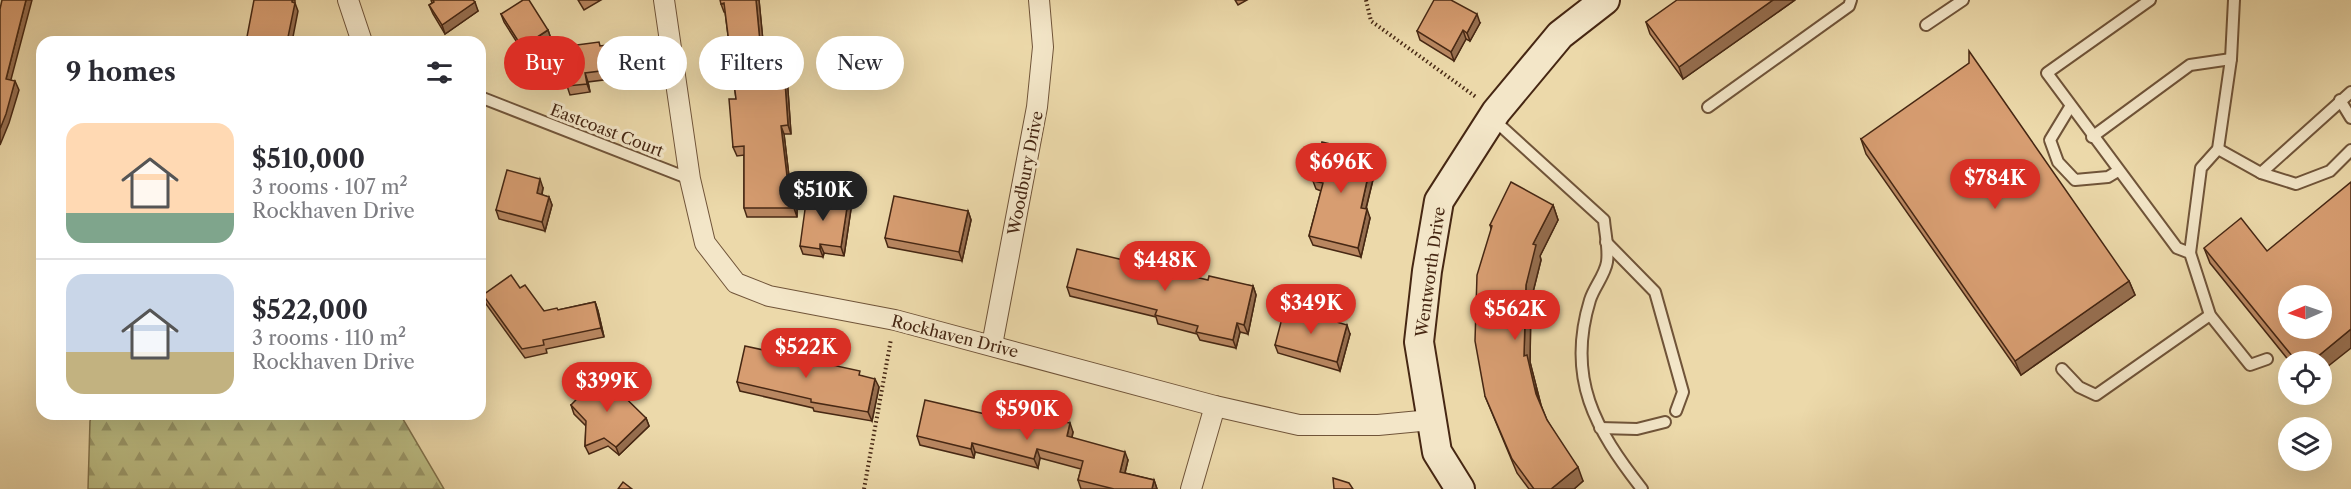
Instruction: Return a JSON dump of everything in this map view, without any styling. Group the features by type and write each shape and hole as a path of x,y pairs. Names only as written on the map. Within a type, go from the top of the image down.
{"street":[{"path":"348,0 360,36"},
{"name":"Rockhaven Drive","path":"664,0 690,179 705,243 736,283 769,296 895,320 1299,425 1378,424 1431,420"},
{"name":"Woodbury Drive","path":"992,345 1037,107 1043,47 1039,0"},
{"name":"Wentworth Drive","path":"1460,489 1437,453 1419,342 1426,272 1439,201 1494,115 1560,35 1605,0"},
{"path":"1191,489 1215,405"}],"lane":[{"path":"1708,107 1849,6 1851,0"},
{"path":"1926,26 1963,0"},
{"path":"2150,0 2047,73 2092,137 2177,248 2190,253"},
{"path":"2234,0 2231,59 2218,150 2201,168 2190,253 2210,315 2250,365 2267,359"},
{"path":"2092,137 2190,64 2231,59"},
{"path":"2261,173 2351,92"},
{"name":"Eastcoast Court","path":"486,99 690,179"},
{"path":"2340,100 2351,118"},
{"path":"2070,107 2050,141 2058,162 2075,180 2108,177 2118,171"},
{"path":"1494,115 1604,220 1607,262 1590,300 1583,335 1582,370 1592,412 1600,428 1613,451 1642,489"},
{"path":"2218,150 2261,173 2296,184 2330,171 2351,150"},
{"path":"1606,242 1654,292 1683,392 1676,411"},
{"path":"2062,369 2079,387 2096,394 2210,315"},
{"path":"1600,428 1637,429 1665,422"}],"path":[{"path":"1366,0 1371,21 1494,115"},
{"path":"864,489 871,436 895,320"}],"green space":[{"path":"404,420 444,489 88,489 90,421"}],"building":[{"path":"2,0 26,0 6,79 15,81 0,129 0,9"},
{"path":"254,0 292,0 295,3 288,36 247,36"},
{"path":"433,0 473,0 475,2 442,25 429,5 434,2"},
{"path":"523,0 529,0 548,30 539,36 515,36 501,14"},
{"path":"720,0 756,0 759,36 728,36 724,3 721,4"},
{"path":"1434,0 1451,0 1477,14 1467,33 1463,30 1451,52 1417,31"},
{"path":"1677,0 1773,0 1679,67 1646,22"},
{"path":"597,42 597,71 585,73 585,44"},
{"path":"1969,51 2129,281 2015,361 1861,139 1969,63"},
{"path":"735,90 786,90 788,125 781,126 787,176 794,176 794,208 744,208 744,146 733,147 729,99 736,99"},
{"path":"1322,142 1373,154 1361,208 1367,209 1358,248 1309,236 1323,183 1313,181"},
{"path":"507,170 540,179 537,193 549,197 542,222 496,210"},
{"path":"1511,182 1553,205 1533,244 1536,245 1526,285 1524,356 1527,355 1536,394 1547,420 1578,467 1551,489 1534,489 1512,459 1485,396 1475,341 1477,275 1492,226 1490,225"},
{"path":"2351,182 2351,329 2324,351 2288,351 2278,339 2332,339 2332,285 2278,285 2278,339 2204,248 2241,218 2267,251"},
{"path":"807,195 848,201 841,247 820,244 820,249 800,246"},
{"path":"894,196 968,211 959,252 885,238"},
{"path":"1077,249 1208,280 1209,276 1253,286 1244,325 1237,323 1233,340 1196,332 1198,326 1155,315 1157,310 1067,287"},
{"path":"511,275 520,288 525,285 544,311 595,302 601,328 543,340 544,345 522,349 486,299 486,293"},
{"path":"1285,307 1347,325 1337,362 1275,345"},
{"path":"745,346 860,371 859,375 875,379 868,412 811,402 811,399 737,382"},
{"path":"601,374 646,418 616,447 604,438 585,446 586,421 571,405"},
{"path":"925,400 994,416 996,411 1006,414 1007,410 1070,423 1067,436 1125,452 1120,472 1154,480 1152,489 1114,489 1078,480 1083,461 1037,449 1034,459 972,443 971,449 917,436"},
{"path":"1333,478 1349,483 1353,489 1334,489"},
{"path":"623,482 632,489 618,489"}]}
